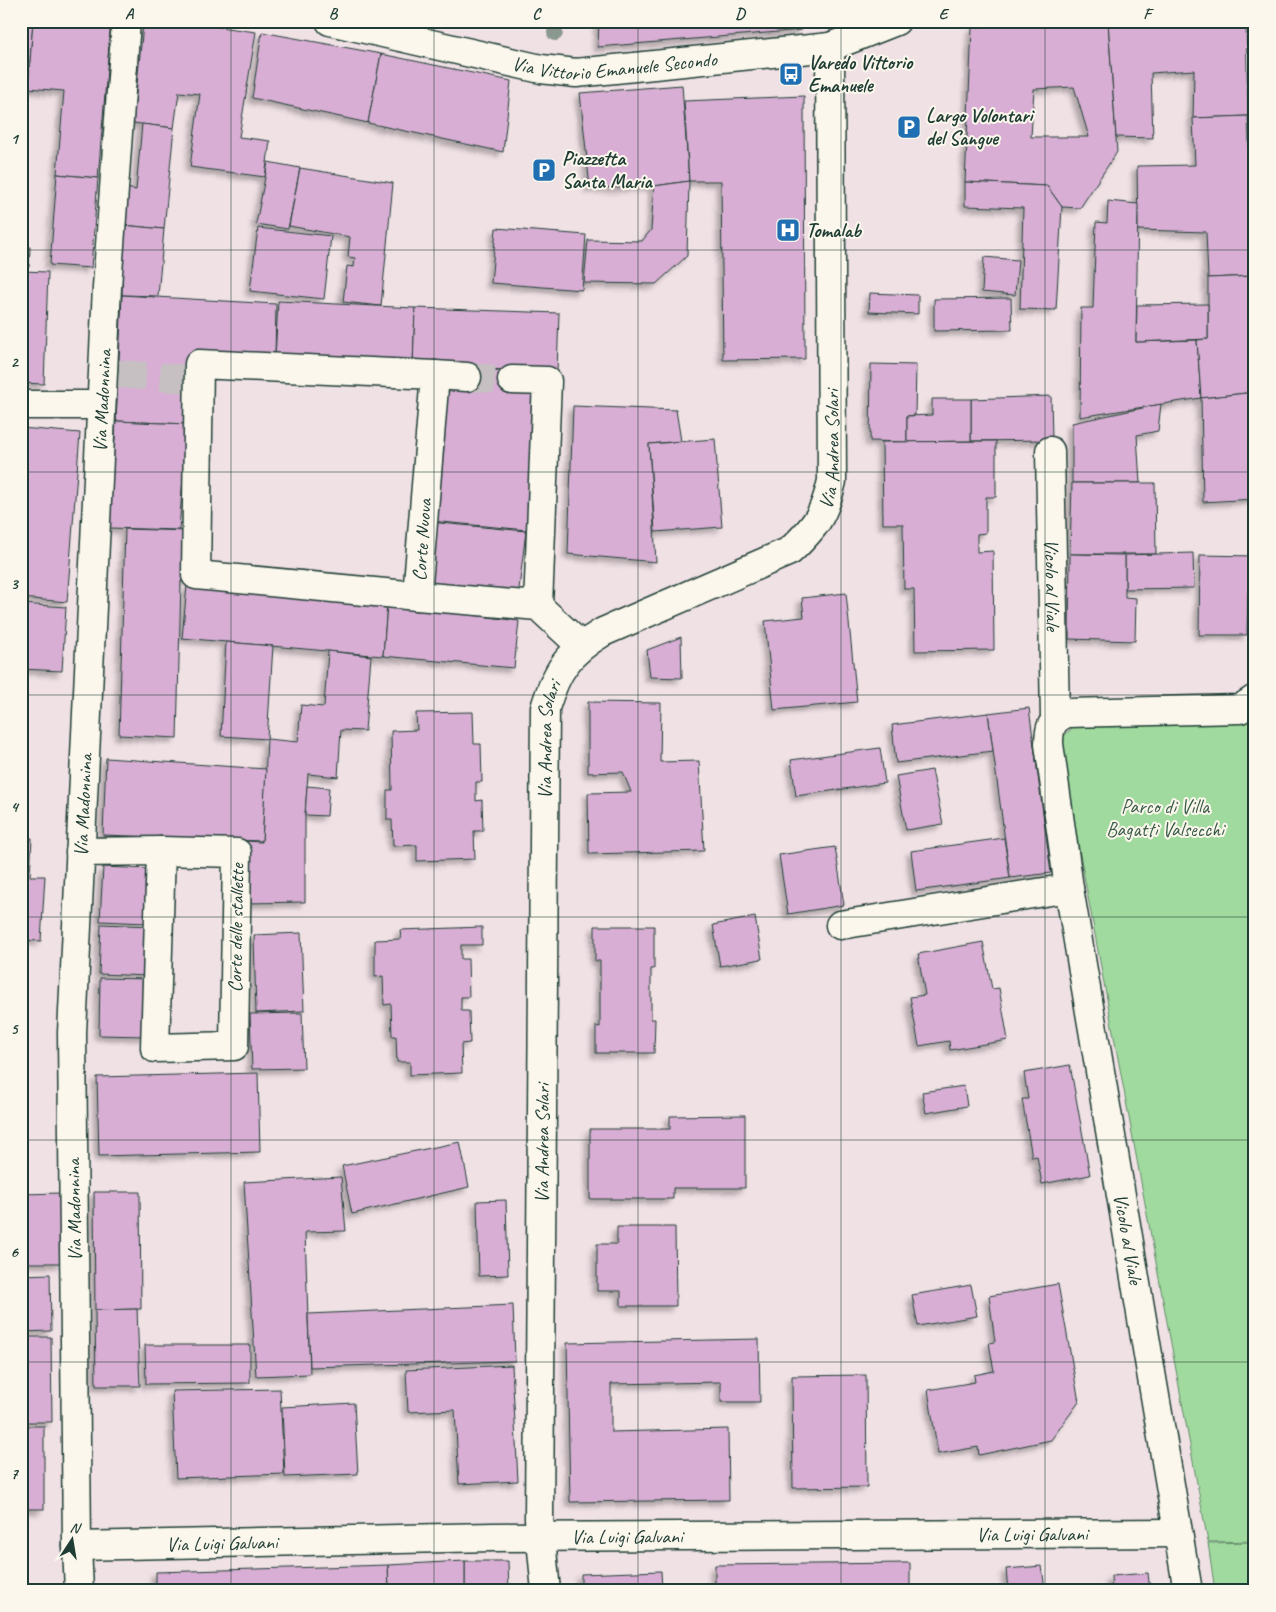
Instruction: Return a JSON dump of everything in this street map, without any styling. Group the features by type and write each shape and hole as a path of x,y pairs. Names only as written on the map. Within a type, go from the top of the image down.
{"street":[{"name":"Via Madonnina","path":"79,1591 72,1033 102,406 110,373 126,21"},
{"name":"Via Vittorio Emanuele Secondo","path":"330,21 541,69 576,73 830,47 896,21"},
{"name":"Via Andrea Solari","path":"546,1591 543,1538 539,1509 546,708 553,682 567,658 581,646 603,632 790,551 813,529 826,506 832,481 830,47"},
{"name":"Corte Nuova","path":"199,364 434,375 417,596 196,575 194,379 199,364"},
{"path":"434,375 467,377"},
{"path":"512,380 547,381 538,606"},
{"path":"21,405 102,406"},
{"name":"Vicolo al Viale","path":"1050,451 1055,718 1049,730 1048,744 1069,888 1188,1591"},
{"path":"417,596 538,606 581,646"},
{"path":"1055,718 1066,713 1078,712 1240,710 1255,700"},
{"path":"80,852 161,851"},
{"name":"Corte delle stallette","path":"161,851 237,853 234,1046 155,1048 161,851"},
{"path":"840,925 1069,888"},
{"name":"Via Luigi Galvani","path":"77,1546 260,1541 1177,1533"}],"green space":[{"name":"Parco di Villa Bagatti Valsecchi","path":"1255,716 1255,1541 1208,1542 1059,741 1073,727 1238,721"},
{"path":"1255,1542 1255,1591 1215,1591 1208,1543"}],"building":[{"path":"21,21 33,21 28,88 21,87"},
{"path":"33,21 111,21 98,178 57,174 64,91 28,88"},
{"path":"599,21 801,21 802,30 598,47"},
{"path":"1017,21 1108,21 1117,152 1080,208 1062,207 1047,186 965,182 972,28","holes":["1074,87 1089,137 1031,137 1034,89"]},
{"path":"1108,21 1246,21 1248,116 1193,118 1194,70 1151,73 1153,138 1116,137"},
{"path":"191,23 256,32 239,137 270,141 265,177 190,167 200,94 179,92 174,128 133,123 143,25"},
{"path":"262,32 381,54 368,123 252,98"},
{"path":"381,54 511,81 503,152 368,123"},
{"path":"682,85 689,181 654,186 590,188 580,93"},
{"path":"804,96 805,359 723,360 721,181 689,181 684,101"},
{"path":"1248,116 1254,276 1208,278 1206,232 1138,230 1137,166 1195,165 1193,118"},
{"path":"142,124 174,128 164,229 122,225 126,188 136,190"},
{"path":"268,162 300,168 288,229 256,224"},
{"path":"300,168 393,183 381,306 343,302 347,266 354,267 355,258 348,257 350,237 289,226"},
{"path":"57,174 98,178 91,268 50,265"},
{"path":"689,181 687,256 656,284 584,283 588,240 642,241 651,230 654,186"},
{"path":"965,182 1047,186 1062,207 1056,310 1020,309 1023,208 965,206"},
{"path":"1108,201 1138,204 1136,342 1197,340 1201,398 1080,417 1081,308 1093,308 1096,222 1107,223"},
{"path":"122,225 164,229 158,296 122,295"},
{"path":"258,228 331,236 324,299 250,291"},
{"path":"496,228 586,235 582,290 491,283"},
{"path":"21,247 30,247 29,267 21,266"},
{"path":"984,257 1018,260 1015,295 982,292"},
{"path":"21,271 48,272 44,384 21,383"},
{"path":"1254,276 1255,392 1201,398 1197,340 1208,339 1208,278"},
{"path":"870,293 918,295 918,314 869,312"},
{"path":"122,295 276,304 275,359 191,357 187,424 116,421"},
{"path":"1011,298 1012,330 934,331 934,299"},
{"path":"278,301 415,308 413,366 275,359"},
{"path":"1208,304 1208,339 1136,342 1137,305"},
{"path":"415,308 559,313 557,372 413,366"},
{"path":"871,364 916,365 915,415 907,416 907,442 870,441"},
{"path":"467,369 513,371 533,389 527,530 431,521 444,386"},
{"path":"1255,392 1255,499 1203,502 1201,398"},
{"path":"1051,396 1052,440 971,441 971,399"},
{"path":"932,399 971,399 971,441 907,442 907,416 932,415"},
{"path":"1161,404 1158,431 1137,435 1140,483 1072,483 1072,423"},
{"path":"573,406 676,410 681,441 649,444 656,562 568,554"},
{"path":"116,421 187,424 179,530 109,528"},
{"path":"21,428 80,433 67,602 21,598 21,529 25,484 21,484"},
{"path":"715,439 722,527 655,532 649,444"},
{"path":"996,441 996,497 986,497 986,533 977,534 977,552 993,551 994,650 915,651 914,589 904,589 903,524 883,524 882,442"},
{"path":"1072,483 1155,483 1156,554 1070,554"},
{"path":"429,522 526,531 518,597 423,585"},
{"path":"125,529 189,531 188,582 181,581 177,738 119,735"},
{"path":"1193,553 1194,588 1125,589 1125,555"},
{"path":"1070,554 1125,555 1125,597 1136,598 1135,641 1069,639"},
{"path":"1200,555 1255,556 1255,592 1248,592 1247,635 1199,635"},
{"path":"187,586 387,604 383,656 182,638"},
{"path":"846,593 857,702 774,710 765,621 804,617 802,598"},
{"path":"21,604 66,607 62,671 21,669"},
{"path":"387,604 519,621 514,668 383,656"},
{"path":"681,637 682,678 650,677 647,650"},
{"path":"226,642 273,646 267,739 221,736"},
{"path":"328,651 371,656 365,731 341,730 338,777 308,774 305,815 305,902 247,903 246,841 262,842 267,739 298,742 301,705 324,707"},
{"path":"588,702 661,703 660,762 699,761 704,851 589,854 588,793 631,792 623,772 588,773"},
{"path":"1029,708 1051,873 1010,878 988,713"},
{"path":"473,712 474,744 481,744 482,782 476,782 476,801 482,800 483,831 474,831 475,859 417,861 417,845 393,846 392,820 387,820 387,790 392,790 391,731 417,730 416,713"},
{"path":"988,713 993,751 896,763 892,725"},
{"path":"880,748 885,783 796,796 791,760"},
{"path":"106,758 266,769 262,841 103,835"},
{"path":"932,770 943,824 906,830 896,776"},
{"path":"307,786 329,788 327,816 305,815"},
{"path":"21,838 32,838 30,876 45,876 41,941 21,940"},
{"path":"1004,838 1010,878 916,891 911,851"},
{"path":"835,847 844,905 788,914 779,855"},
{"path":"103,867 149,869 147,923 100,921"},
{"path":"755,917 762,959 720,966 713,925"},
{"path":"101,924 150,926 148,976 99,974"},
{"path":"595,926 654,926 654,969 651,969 651,1019 655,1019 654,1053 596,1053 596,1026 600,1027 600,961 595,961"},
{"path":"482,927 482,945 461,945 461,959 468,959 469,997 461,997 461,1011 469,1011 470,1043 461,1044 462,1073 410,1075 410,1062 397,1062 396,1036 392,1036 391,1004 384,1005 383,976 375,977 375,940 401,939 400,930"},
{"path":"301,933 304,1011 256,1013 254,935"},
{"path":"983,942 992,989 999,988 1008,1040 950,1050 949,1041 919,1046 910,997 925,995 918,954"},
{"path":"100,978 148,979 146,1036 99,1035"},
{"path":"302,1013 304,1068 252,1069 250,1014"},
{"path":"21,1018 27,1018 22,1069 21,1069"},
{"path":"1070,1065 1090,1175 1042,1184 1037,1156 1032,1157 1022,1099 1028,1099 1024,1073"},
{"path":"258,1073 260,1152 99,1156 97,1077"},
{"path":"964,1086 967,1106 926,1113 922,1092"},
{"path":"745,1115 745,1188 673,1188 673,1199 590,1199 590,1129 670,1129 670,1116"},
{"path":"460,1142 469,1187 352,1214 342,1166"},
{"path":"341,1177 346,1231 305,1232 310,1374 256,1376 244,1182"},
{"path":"94,1192 140,1192 141,1309 95,1310"},
{"path":"61,1193 62,1263 21,1263 21,1194"},
{"path":"506,1200 508,1275 479,1276 477,1201"},
{"path":"617,1227 675,1227 676,1306 621,1306 621,1291 597,1291 597,1244 617,1244"},
{"path":"50,1274 51,1331 21,1332 21,1275"},
{"path":"1058,1284 1079,1402 1051,1440 979,1455 978,1447 938,1454 928,1390 975,1382 974,1375 994,1371 989,1343 995,1342 989,1296"},
{"path":"971,1285 977,1316 918,1326 912,1295"},
{"path":"513,1305 515,1361 310,1367 308,1314"},
{"path":"137,1309 140,1386 96,1386 95,1310"},
{"path":"21,1337 51,1337 52,1422 21,1422"},
{"path":"759,1339 760,1402 721,1402 721,1382 611,1384 611,1432 728,1429 729,1500 570,1502 567,1343"},
{"path":"145,1345 250,1345 250,1383 146,1384"},
{"path":"512,1365 518,1481 459,1484 455,1410 408,1412 406,1370"},
{"path":"866,1375 867,1487 793,1488 792,1376"},
{"path":"280,1389 284,1474 176,1478 172,1391"},
{"path":"354,1403 358,1474 285,1477 282,1407"},
{"path":"21,1426 44,1426 44,1509 21,1509"},
{"path":"465,1561 508,1561 509,1591 465,1591"},
{"path":"465,1561 465,1591 389,1591 388,1565"},
{"path":"910,1563 910,1591 715,1591 715,1565"},
{"path":"388,1565 389,1591 156,1591 156,1572"},
{"path":"1042,1566 1045,1591 1008,1591 1006,1569"},
{"path":"661,1571 662,1591 581,1591 581,1574"},
{"path":"1148,1573 1150,1591 1112,1591 1111,1576"},
{"path":"940,1585 941,1591 924,1591 923,1587"}],"tunnel":[{"path":"118,374 190,379"},
{"path":"467,377 512,380"}],"place":[{"name":"Varedo Vittorio Emanuele","path":"791,74"},
{"name":"Largo Volontari del Sangue","path":"909,127"},
{"name":"Piazzetta Santa Maria","path":"544,170"},
{"name":"Tomalab","path":"788,230"}]}
